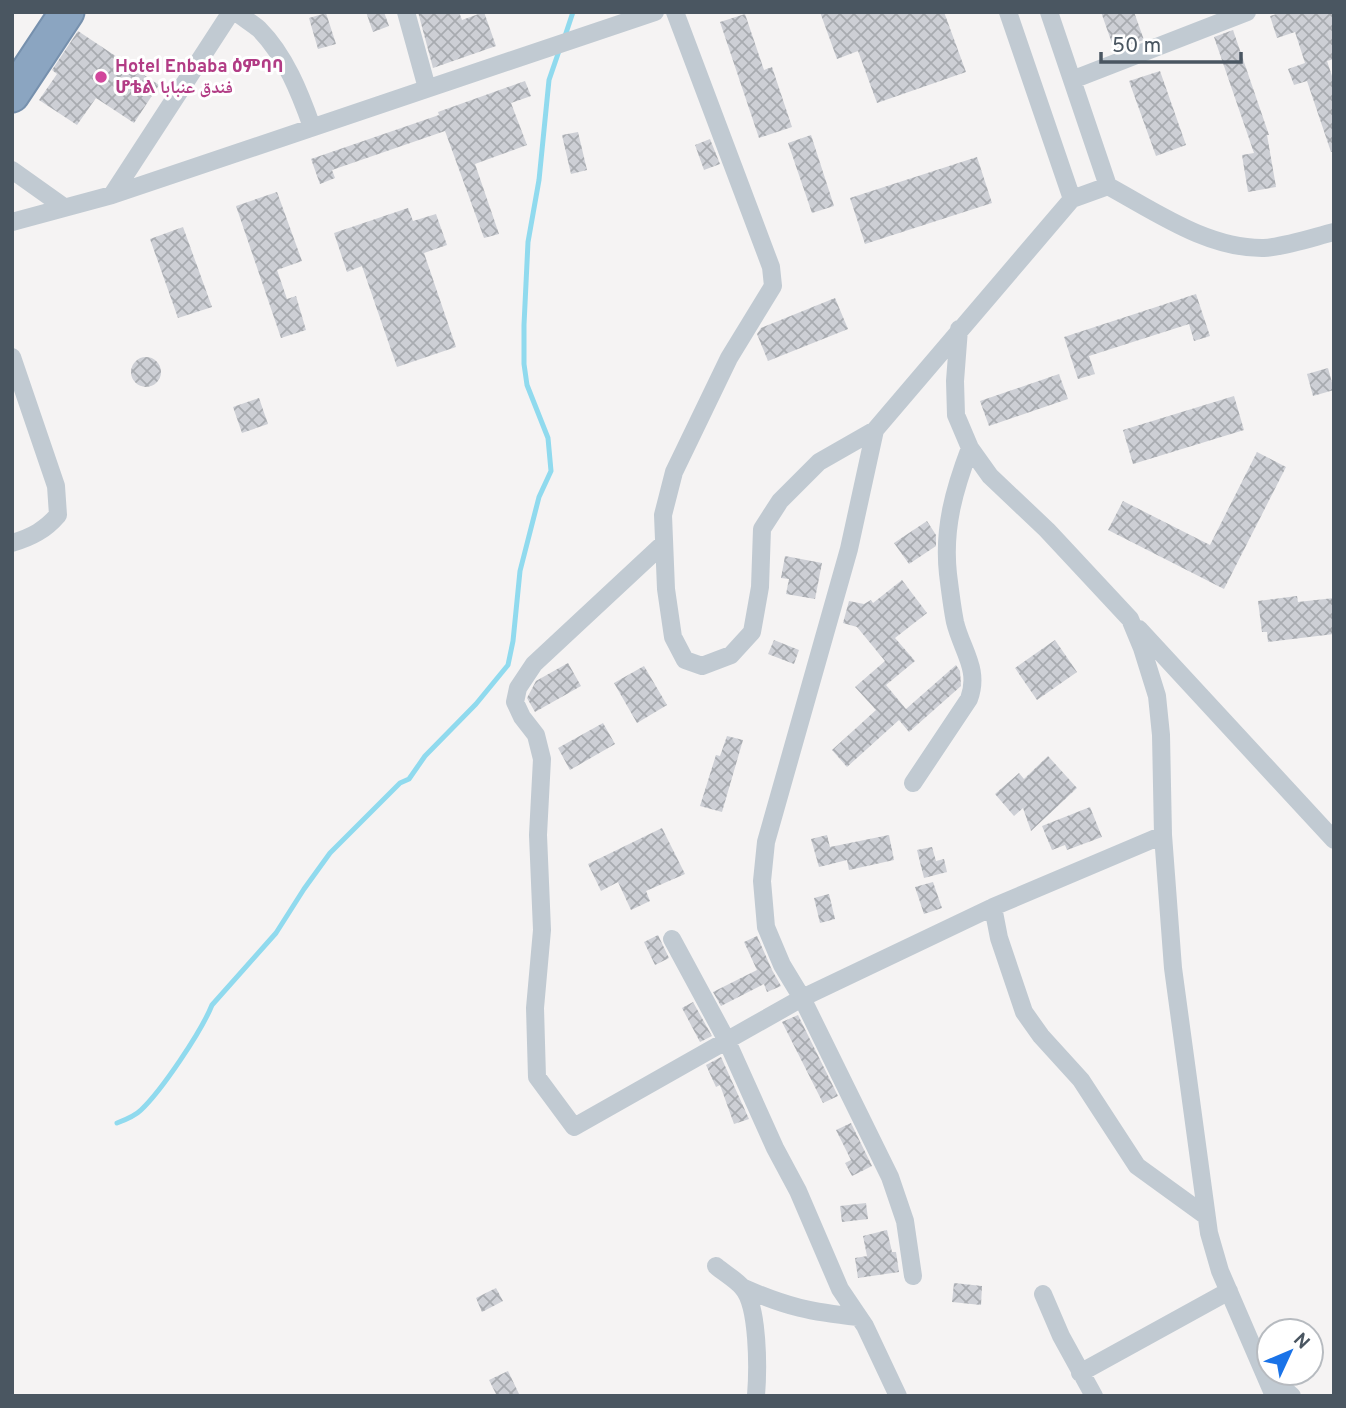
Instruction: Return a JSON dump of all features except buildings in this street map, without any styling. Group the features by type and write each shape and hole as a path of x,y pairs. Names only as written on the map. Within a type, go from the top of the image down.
{"highway":[{"path":"12,95 67,12"}],"street":[{"path":"112,195 231,12"},
{"path":"236,12 259,29 280,57 300,93 312,127"},
{"path":"406,12 427,88"},
{"path":"12,222 112,195 655,12"},
{"path":"675,12 771,268 773,286 729,358 674,472 663,515 666,589 673,637 685,660 702,666 731,655 751,632 760,587 762,529 780,501 818,462 874,429 1072,198 1108,186"},
{"path":"1008,12 1072,198"},
{"path":"1049,12 1108,186 1187,228 1222,243 1266,248 1334,232"},
{"path":"1072,80 1245,13"},
{"path":"12,170 64,206"},
{"path":"959,328 955,381 956,415 970,448 990,476 1047,530 1334,840"},
{"path":"12,357 56,486 58,515 40,532 12,543"},
{"path":"874,429 849,549 766,842 762,881 766,927 782,965 802,998 890,1177 905,1221 913,1276"},
{"path":"913,783 969,699 974,686 974,675 956,622 948,572 953,492 970,448"},
{"path":"664,543 534,664 518,688 515,702 522,717 536,735 542,759 538,835 542,930 535,1008 537,1077 574,1127 802,998 993,907 1163,835"},
{"path":"1130,620 1157,696 1161,735 1163,835 1173,968 1206,1216 1220,1271 1255,1352"},
{"path":"993,907 999,939 1024,1012 1041,1036 1082,1080 1137,1166 1206,1216"},
{"path":"671,940 726,1039 775,1148 798,1191 835,1280 858,1317 898,1396"},
{"path":"716,1266 744,1288 782,1304 803,1310 858,1317"},
{"path":"744,1288 752,1316 758,1355 756,1396"},
{"path":"1080,1373 1229,1291"},
{"path":"1044,1294 1051,1315 1094,1396"}],"waterway":[{"path":"564,39 573,12"},
{"path":"117,1123 130,1118 150,1101 190,1045 212,1005 276,933 330,853 400,783 409,779 425,756 476,704 508,665 520,571 539,497 551,471 548,438 527,385 524,325 528,242 539,180 549,80 560,48"}],"place":[{"name":"Hotel Enbaba ዕምባባ ሆቴል فندق عنبابا","path":"101,77"}]}
